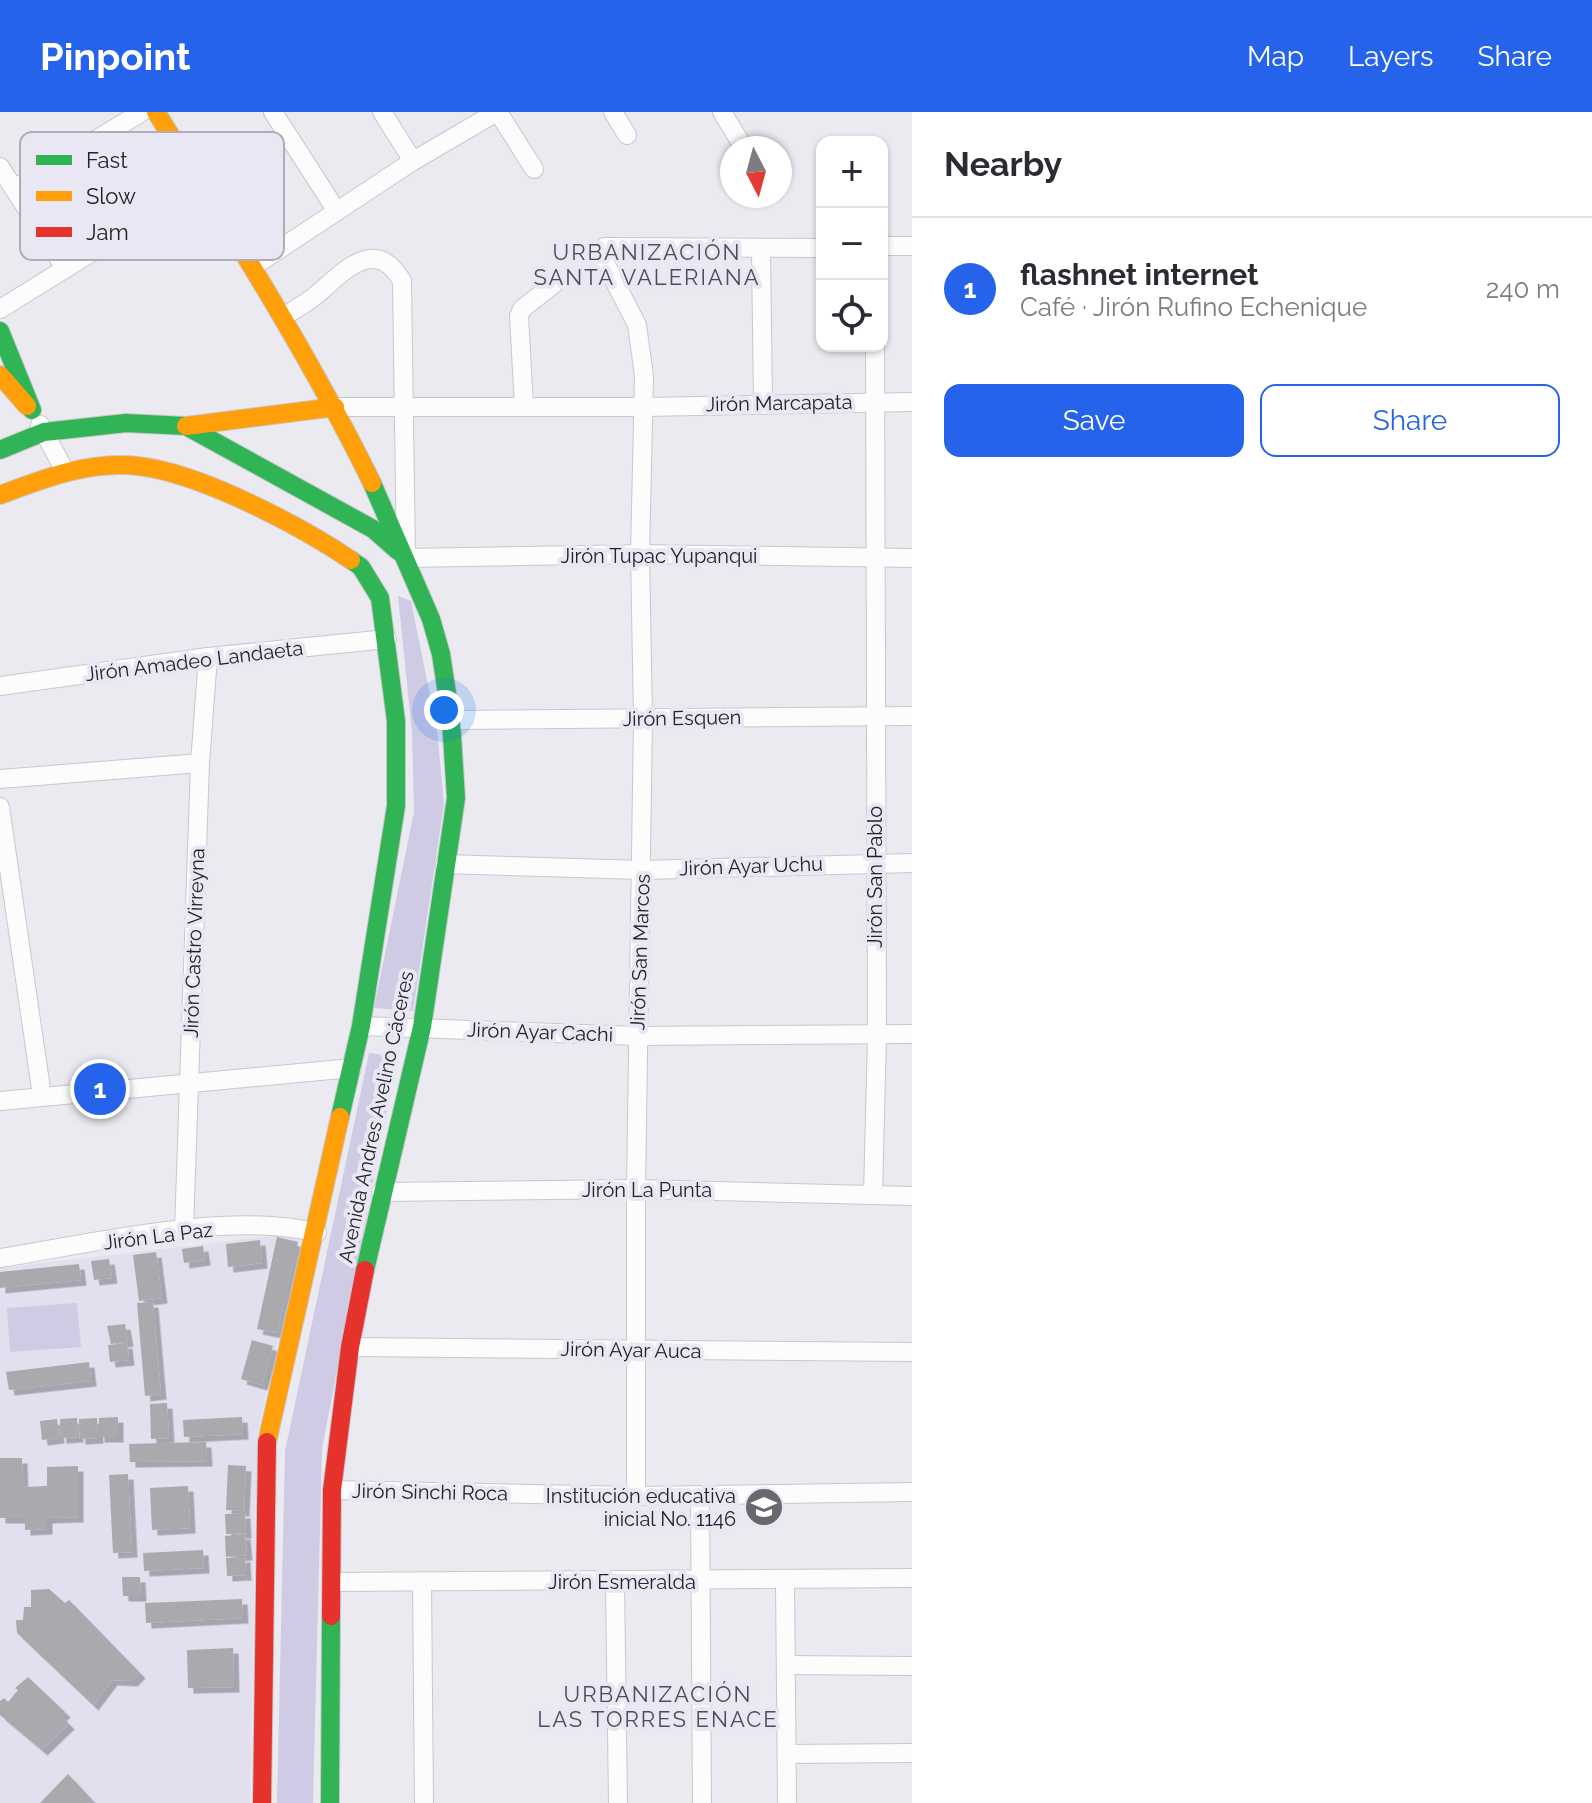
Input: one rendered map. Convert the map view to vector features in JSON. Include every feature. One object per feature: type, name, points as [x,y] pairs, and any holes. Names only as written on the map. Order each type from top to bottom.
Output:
[{"type":"main road","name":"Avenida Andres Avelino Cáceres","points":[[156,112],[169,132]]},
{"type":"main road","name":"Avenida Andres Avelino Cáceres","points":[[250,260],[335,407],[379,522],[406,558],[441,654],[451,720],[456,798],[422,1027],[381,1192],[350,1347],[332,1490],[330,1803]]},
{"type":"main road","points":[[0,331],[26,388],[32,410]]},
{"type":"main road","points":[[0,375],[13,394],[32,410]]},
{"type":"main road","points":[[0,450],[44,432],[126,423],[186,426],[335,407]]},
{"type":"main road","points":[[186,426],[379,522],[361,567]]},
{"type":"main road","points":[[0,495],[65,471],[135,465],[166,471],[216,489],[278,519],[361,567],[406,558]]},
{"type":"main road","name":"Avenida Andres Avelino Cáceres","points":[[262,1803],[267,1442],[317,1233],[361,1026],[396,806],[396,721],[387,639],[380,598],[361,567]]},
{"type":"street","points":[[109,132],[142,112]]},
{"type":"street","points":[[273,112],[336,210]]},
{"type":"street","points":[[382,112],[413,161]]},
{"type":"street","points":[[284,246],[413,161],[498,112],[534,169]]},
{"type":"street","points":[[613,112],[627,135]]},
{"type":"street","points":[[722,112],[737,136]]},
{"type":"street","points":[[0,167],[20,198]]},
{"type":"street","points":[[14,189],[20,185]]},
{"type":"street","points":[[888,246],[912,246]]},
{"type":"street","name":"Jirón San Marcos","points":[[636,1496],[637,1036],[643,719],[640,554],[645,407],[637,325],[599,254],[601,248],[761,250]]},
{"type":"street","points":[[763,403],[761,250],[816,248]]},
{"type":"street","points":[[60,260],[65,268]]},
{"type":"street","points":[[0,309],[78,260]]},
{"type":"street","points":[[254,266],[263,260]]},
{"type":"street","points":[[283,317],[315,296],[343,269],[360,261],[377,260],[391,268],[402,281],[406,558]]},
{"type":"street","points":[[524,406],[519,316],[522,309],[555,283]]},
{"type":"street","name":"Jirón San Pablo","points":[[873,1195],[877,1036],[873,558],[875,352]]},
{"type":"street","name":"Jirón Marcapata","points":[[335,407],[645,407],[912,402]]},
{"type":"street","points":[[32,410],[65,471]]},
{"type":"street","name":"Jirón Tupac Yupanqui","points":[[406,558],[640,554],[912,558]]},
{"type":"street","name":"Jirón Amadeo Landaeta","points":[[0,686],[208,657],[387,639]]},
{"type":"street","name":"Jirón Castro Virreyna","points":[[184,1230],[200,763],[208,657]]},
{"type":"street","name":"Jirón Esquen","points":[[451,720],[912,716]]},
{"type":"street","points":[[0,779],[200,763]]},
{"type":"street","points":[[0,807],[42,1096]]},
{"type":"street","name":"Jirón Ayar Uchu","points":[[445,864],[642,870],[912,863]]},
{"type":"street","name":"Jirón Ayar Cachi","points":[[361,1026],[637,1036],[912,1034]]},
{"type":"street","points":[[0,1101],[352,1068]]},
{"type":"street","name":"Jirón La Punta","points":[[381,1192],[636,1189],[912,1196]]},
{"type":"street","name":"Jirón La Paz","points":[[0,1258],[184,1230],[282,1226],[317,1233]]},
{"type":"street","name":"Jirón Ayar Auca","points":[[350,1347],[912,1352]]},
{"type":"street","name":"Jirón Sinchi Roca","points":[[332,1490],[636,1496],[912,1492]]},
{"type":"street","points":[[700,1496],[702,1803]]},
{"type":"street","name":"Jirón Esmeralda","points":[[333,1582],[785,1582],[912,1578]]},
{"type":"street","points":[[422,1582],[424,1803]]},
{"type":"street","points":[[615,1582],[618,1803]]},
{"type":"street","points":[[785,1582],[787,1803]]},
{"type":"street","points":[[786,1665],[912,1666]]},
{"type":"street","points":[[787,1754],[912,1753]]},
{"type":"shaded area","points":[[398,596],[411,601],[437,730],[444,804],[413,1011],[374,1008],[414,812],[412,732]]},
{"type":"shaded area","points":[[369,1053],[397,1057],[322,1449],[313,1803],[277,1803],[285,1451]]},
{"type":"shaded area","points":[[282,1235],[300,1239],[257,1437],[250,1803],[0,1803],[0,1268]]},
{"type":"shaded area","points":[[77,1303],[81,1347],[10,1352],[7,1308]]},
{"type":"building","points":[[277,1237],[298,1242],[277,1333],[257,1329]]},
{"type":"building","points":[[260,1240],[262,1263],[228,1267],[226,1244]]},
{"type":"building","points":[[203,1246],[205,1260],[184,1263],[182,1249]]},
{"type":"building","points":[[156,1252],[162,1298],[139,1301],[133,1255]]},
{"type":"building","points":[[109,1259],[112,1278],[94,1280],[91,1261]]},
{"type":"building","points":[[79,1264],[81,1280],[0,1288],[0,1272]]},
{"type":"building","points":[[153,1302],[161,1394],[145,1396],[137,1303]]},
{"type":"building","points":[[125,1324],[128,1341],[111,1344],[107,1326]]},
{"type":"building","points":[[252,1340],[273,1346],[262,1385],[241,1379]]},
{"type":"building","points":[[127,1343],[129,1360],[110,1362],[108,1345]]},
{"type":"building","points":[[89,1362],[91,1381],[9,1390],[6,1372]]},
{"type":"building","points":[[167,1403],[169,1438],[151,1439],[150,1404]]},
{"type":"building","points":[[118,1417],[118,1437],[99,1437],[99,1418]]},
{"type":"building","points":[[242,1417],[243,1434],[184,1437],[183,1420]]},
{"type":"building","points":[[77,1418],[78,1437],[61,1438],[60,1419]]},
{"type":"building","points":[[97,1418],[98,1438],[80,1439],[79,1419]]},
{"type":"building","points":[[57,1419],[59,1438],[42,1440],[40,1421]]},
{"type":"building","points":[[206,1442],[207,1461],[130,1462],[129,1444]]},
{"type":"building","points":[[0,1458],[22,1458],[23,1487],[47,1486],[47,1467],[78,1466],[78,1517],[47,1518],[47,1529],[25,1530],[25,1518],[0,1518]]},
{"type":"building","points":[[228,1465],[246,1466],[244,1511],[226,1510]]},
{"type":"building","points":[[128,1474],[132,1552],[113,1553],[109,1475]]},
{"type":"building","points":[[188,1486],[190,1528],[152,1530],[150,1488]]},
{"type":"building","points":[[245,1513],[246,1533],[226,1534],[225,1514]]},
{"type":"building","points":[[245,1534],[247,1555],[226,1557],[225,1536]]},
{"type":"building","points":[[203,1550],[204,1568],[144,1571],[143,1553]]},
{"type":"building","points":[[245,1557],[246,1575],[227,1576],[226,1558]]},
{"type":"building","points":[[122,1577],[140,1577],[141,1596],[123,1596]]},
{"type":"building","points":[[49,1589],[65,1603],[69,1600],[140,1673],[132,1681],[112,1680],[93,1705],[17,1633],[16,1620],[23,1620],[24,1607],[31,1607],[31,1590]]},
{"type":"building","points":[[242,1599],[243,1618],[146,1623],[145,1603]]},
{"type":"building","points":[[233,1648],[234,1687],[188,1688],[187,1650]]},
{"type":"building","points":[[28,1677],[65,1712],[61,1716],[69,1724],[42,1750],[0,1715],[0,1701],[4,1698],[8,1702],[18,1690],[15,1688]]},
{"type":"building","points":[[68,1774],[95,1803],[40,1803]]},
{"type":"traffic: fast","points":[[0,331],[32,410]]},
{"type":"traffic: fast","points":[[0,450],[44,432],[126,423],[186,426],[373,529],[398,551]]},
{"type":"traffic: fast","points":[[365,1270],[422,1027],[456,798],[451,720],[441,654],[431,619],[372,483]]},
{"type":"traffic: fast","points":[[340,1117],[361,1026],[396,806],[396,721],[380,598],[361,567],[351,560]]},
{"type":"traffic: fast","points":[[330,1803],[331,1616]]},
{"type":"traffic: slow","points":[[156,112],[168,132]]},
{"type":"traffic: slow","points":[[248,260],[296,341],[372,483]]},
{"type":"traffic: slow","points":[[0,375],[27,406]]},
{"type":"traffic: slow","points":[[186,426],[335,407]]},
{"type":"traffic: slow","points":[[0,495],[85,468],[138,466],[190,479],[248,502],[351,560]]},
{"type":"traffic: slow","points":[[267,1442],[340,1117]]},
{"type":"traffic: jam","points":[[331,1616],[332,1490],[350,1347],[365,1270]]},
{"type":"traffic: jam","points":[[262,1803],[267,1442]]},
{"type":"place","name":"flashnet internet","points":[[100,1089]]},
{"type":"place","name":"Institución educativa inicial No. 1146","points":[[764,1507]]},
{"type":"district","name":"URBANIZACIÓN SANTA VALERIANA","points":[[647,264]]},
{"type":"district","name":"URBANIZACIÓN LAS TORRES ENACE","points":[[658,1706]]}]
